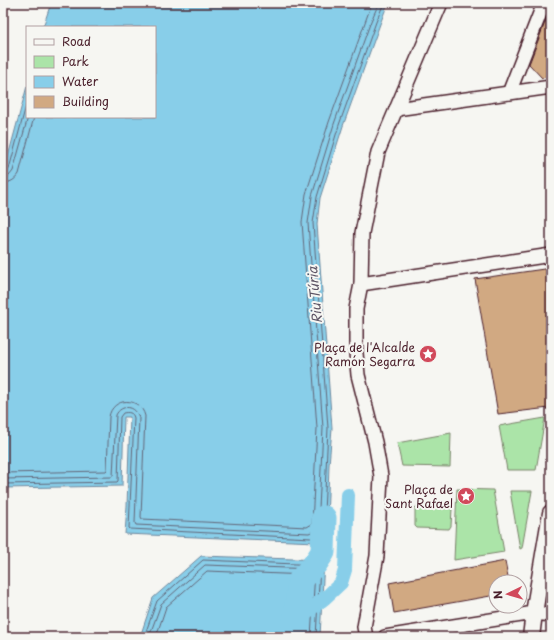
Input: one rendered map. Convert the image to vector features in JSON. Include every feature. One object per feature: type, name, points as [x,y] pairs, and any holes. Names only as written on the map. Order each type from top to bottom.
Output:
[{"type":"street","points":[[366,637],[364,627],[377,556],[381,476],[375,442],[358,375],[356,353],[356,309],[361,284],[362,233],[378,152],[441,3]]},
{"type":"street","points":[[509,93],[544,3]]},
{"type":"street","points":[[396,109],[551,87]]},
{"type":"street","points":[[361,284],[551,255]]},
{"type":"street","points":[[531,637],[551,513]]},
{"type":"street","points":[[385,637],[534,613],[551,615]]},
{"type":"green space","points":[[545,418],[536,470],[507,470],[499,426]]},
{"type":"green space","points":[[451,433],[450,467],[402,466],[397,443]]},
{"type":"green space","points":[[457,489],[493,490],[504,552],[454,560]]},
{"type":"green space","points":[[510,491],[532,491],[522,548],[520,549]]},
{"type":"green space","points":[[417,506],[450,507],[452,509],[451,526],[449,529],[417,528],[415,526],[415,508]]},
{"type":"water","points":[[51,3],[388,3],[343,126],[320,198],[317,224],[332,428],[329,465],[326,552],[319,552],[319,539],[316,539],[316,542],[125,534],[130,417],[124,417],[122,486],[3,488],[3,175],[26,90],[26,118],[156,118],[156,26],[43,26]]},
{"type":"water","points":[[201,556],[324,560],[320,637],[140,637],[153,598]]},
{"type":"building","points":[[551,7],[551,76],[542,78],[529,64]]},
{"type":"building","points":[[551,268],[551,383],[549,408],[498,414],[475,279]]},
{"type":"building","points":[[505,561],[507,574],[488,574],[488,596],[394,613],[389,583]]},
{"type":"waterway","points":[[307,612],[341,583],[345,570],[348,495]]},
{"type":"waterway","name":"Riu Túria","points":[[293,637],[300,581],[323,552],[324,518]]},
{"type":"place","name":"Plaça de l'Alcalde Ramón Segarra","points":[[428,354]]},
{"type":"place","name":"Plaça de Sant Rafael","points":[[466,496]]}]
